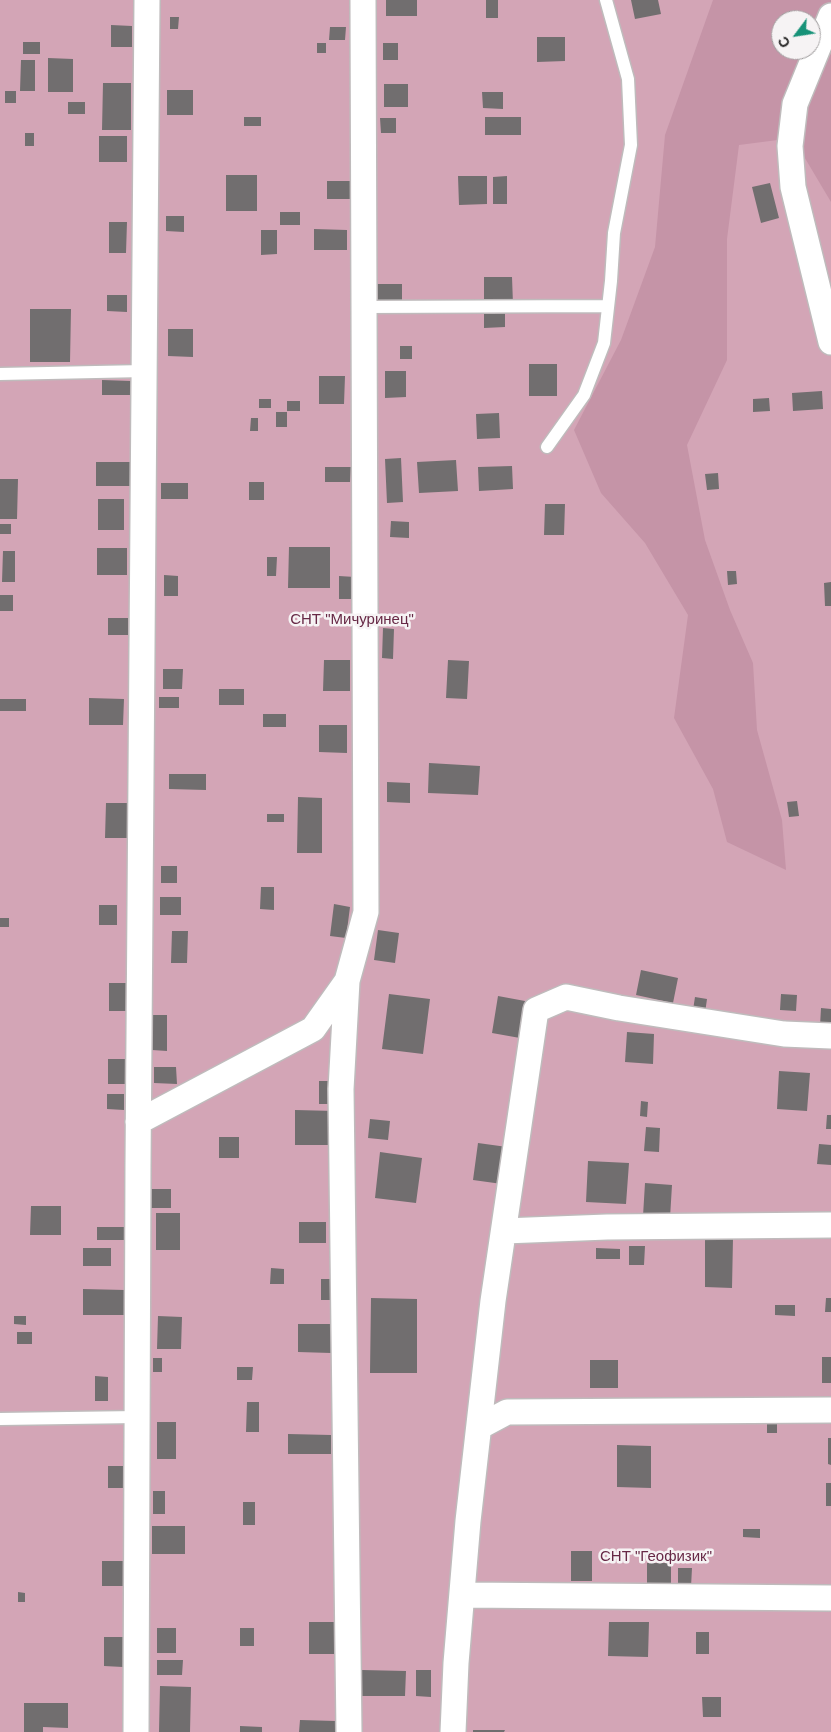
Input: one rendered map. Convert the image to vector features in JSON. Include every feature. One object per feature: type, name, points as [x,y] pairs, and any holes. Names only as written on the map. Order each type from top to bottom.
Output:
[{"type":"street","points":[[136,1732],[138,1122],[147,0]]},
{"type":"street","points":[[349,1732],[341,1089],[347,981],[366,912],[364,0]]},
{"type":"street","points":[[831,16],[795,104],[790,146],[793,187],[831,342]]},
{"type":"street","points":[[138,1122],[313,1029],[347,981]]},
{"type":"street","points":[[453,1732],[456,1663],[468,1521],[493,1301],[536,1010],[566,998],[629,1010],[784,1034],[831,1036]]},
{"type":"street","points":[[504,1231],[607,1227],[831,1224]]},
{"type":"street","points":[[479,1427],[506,1412],[831,1410]]},
{"type":"street","points":[[462,1595],[831,1598]]},
{"type":"lane","points":[[547,446],[584,395],[604,342],[614,233],[631,145],[628,79],[606,0]]},
{"type":"lane","points":[[364,308],[608,306]]},
{"type":"lane","points":[[0,374],[144,371]]},
{"type":"lane","points":[[0,1419],[137,1417]]},
{"type":"green space","name":"СНТ \"Мичуринец\"","points":[[0,0],[831,0],[831,1732],[0,1732]]},
{"type":"shaded area","points":[[713,0],[831,0],[831,202],[793,138],[739,145],[727,239],[727,360],[687,445],[705,540],[730,610],[753,663],[757,730],[782,820],[786,870],[727,842],[713,789],[674,718],[688,615],[645,543],[601,493],[574,430],[621,340],[655,247],[665,135]]},
{"type":"building","points":[[386,0],[417,0],[417,16],[386,16]]},
{"type":"building","points":[[486,0],[498,0],[498,18],[486,18]]},
{"type":"building","points":[[631,0],[658,0],[661,14],[635,19]]},
{"type":"building","points":[[170,17],[179,17],[178,29],[170,29]]},
{"type":"building","points":[[111,25],[132,26],[132,47],[111,47]]},
{"type":"building","points":[[330,27],[346,27],[345,40],[329,40]]},
{"type":"building","points":[[537,37],[565,37],[565,61],[537,62]]},
{"type":"building","points":[[23,42],[40,42],[40,54],[23,54]]},
{"type":"building","points":[[317,43],[326,43],[326,53],[317,53]]},
{"type":"building","points":[[383,43],[398,43],[398,60],[383,60]]},
{"type":"building","points":[[48,58],[73,59],[73,92],[48,92]]},
{"type":"building","points":[[21,60],[35,60],[35,91],[20,91]]},
{"type":"building","points":[[103,83],[131,83],[131,130],[102,130]]},
{"type":"building","points":[[384,84],[408,84],[408,107],[384,107]]},
{"type":"building","points":[[167,90],[193,90],[193,115],[167,115]]},
{"type":"building","points":[[5,91],[16,91],[16,103],[5,103]]},
{"type":"building","points":[[482,92],[503,92],[503,109],[483,108]]},
{"type":"building","points":[[68,102],[85,102],[85,114],[68,114]]},
{"type":"building","points":[[244,117],[261,117],[261,126],[244,126]]},
{"type":"building","points":[[485,117],[521,117],[521,135],[485,135]]},
{"type":"building","points":[[380,118],[396,118],[396,133],[381,133]]},
{"type":"building","points":[[25,133],[34,133],[34,146],[25,146]]},
{"type":"building","points":[[99,136],[127,136],[127,162],[99,162]]},
{"type":"building","points":[[226,175],[257,175],[257,211],[226,211]]},
{"type":"building","points":[[458,176],[487,176],[487,204],[459,205]]},
{"type":"building","points":[[507,176],[507,204],[493,204],[493,177]]},
{"type":"building","points":[[327,181],[352,181],[352,199],[327,199]]},
{"type":"building","points":[[770,183],[779,218],[761,223],[752,187]]},
{"type":"building","points":[[280,212],[300,212],[300,225],[280,225]]},
{"type":"building","points":[[166,216],[184,216],[184,232],[166,231]]},
{"type":"building","points":[[109,222],[127,222],[126,253],[109,253]]},
{"type":"building","points":[[314,229],[347,230],[347,250],[314,250]]},
{"type":"building","points":[[261,230],[277,230],[277,254],[261,255]]},
{"type":"building","points":[[484,277],[512,277],[513,304],[484,304]]},
{"type":"building","points":[[377,284],[402,284],[402,304],[378,304]]},
{"type":"building","points":[[107,295],[127,295],[127,312],[107,311]]},
{"type":"building","points":[[30,309],[71,309],[70,362],[30,362]]},
{"type":"building","points":[[484,313],[505,313],[505,327],[484,328]]},
{"type":"building","points":[[168,329],[193,329],[193,357],[168,356]]},
{"type":"building","points":[[400,346],[412,346],[412,359],[400,359]]},
{"type":"building","points":[[529,364],[557,364],[557,396],[529,396]]},
{"type":"building","points":[[385,371],[406,371],[406,397],[385,398]]},
{"type":"building","points":[[319,376],[345,376],[344,404],[319,404]]},
{"type":"building","points":[[102,380],[131,381],[131,395],[102,395]]},
{"type":"building","points":[[822,391],[823,409],[793,411],[792,393]]},
{"type":"building","points":[[769,398],[770,411],[753,412],[753,399]]},
{"type":"building","points":[[259,399],[271,399],[271,408],[259,408]]},
{"type":"building","points":[[287,401],[300,401],[300,411],[287,411]]},
{"type":"building","points":[[276,412],[287,412],[287,427],[276,427]]},
{"type":"building","points":[[499,413],[500,438],[477,439],[476,414]]},
{"type":"building","points":[[251,418],[258,418],[258,431],[250,431]]},
{"type":"building","points":[[401,458],[403,502],[387,503],[385,459]]},
{"type":"building","points":[[456,460],[458,491],[419,493],[417,462]]},
{"type":"building","points":[[96,462],[134,462],[134,486],[96,486]]},
{"type":"building","points":[[512,466],[513,489],[479,491],[478,467]]},
{"type":"building","points":[[325,467],[351,467],[350,482],[325,482]]},
{"type":"building","points":[[718,473],[719,489],[707,490],[705,474]]},
{"type":"building","points":[[0,479],[18,479],[17,519],[0,519]]},
{"type":"building","points":[[249,482],[264,482],[264,500],[249,500]]},
{"type":"building","points":[[161,483],[188,483],[188,499],[161,499]]},
{"type":"building","points":[[98,499],[124,499],[124,530],[98,530]]},
{"type":"building","points":[[545,504],[565,504],[564,535],[544,535]]},
{"type":"building","points":[[391,521],[409,522],[409,538],[390,537]]},
{"type":"building","points":[[0,524],[11,524],[11,534],[0,534]]},
{"type":"building","points":[[289,547],[330,547],[330,588],[288,588]]},
{"type":"building","points":[[97,548],[127,548],[127,575],[97,575]]},
{"type":"building","points":[[3,551],[15,551],[15,582],[2,582]]},
{"type":"building","points":[[267,557],[277,557],[276,576],[267,576]]},
{"type":"building","points":[[727,571],[736,571],[737,584],[728,585]]},
{"type":"building","points":[[164,575],[178,576],[178,596],[164,596]]},
{"type":"building","points":[[339,576],[355,577],[355,599],[339,599]]},
{"type":"building","points":[[831,582],[831,606],[825,606],[824,583]]},
{"type":"building","points":[[0,595],[13,595],[13,611],[0,611]]},
{"type":"building","points":[[108,618],[128,618],[128,635],[108,635]]},
{"type":"building","points":[[383,628],[394,629],[393,659],[382,658]]},
{"type":"building","points":[[324,660],[350,660],[350,691],[323,691]]},
{"type":"building","points":[[448,660],[469,661],[467,699],[446,698]]},
{"type":"building","points":[[163,669],[183,669],[182,689],[163,689]]},
{"type":"building","points":[[219,689],[244,689],[244,705],[219,705]]},
{"type":"building","points":[[159,697],[179,697],[179,708],[159,708]]},
{"type":"building","points":[[89,698],[124,699],[123,725],[89,725]]},
{"type":"building","points":[[0,699],[26,699],[26,711],[0,711]]},
{"type":"building","points":[[263,714],[286,714],[286,727],[263,727]]},
{"type":"building","points":[[319,725],[347,725],[347,753],[319,752]]},
{"type":"building","points":[[429,763],[480,766],[478,795],[428,793]]},
{"type":"building","points":[[169,774],[206,774],[206,790],[169,789]]},
{"type":"building","points":[[387,782],[410,783],[410,803],[387,802]]},
{"type":"building","points":[[298,797],[322,798],[322,853],[297,853]]},
{"type":"building","points":[[797,801],[799,816],[789,817],[787,802]]},
{"type":"building","points":[[106,803],[127,803],[127,838],[105,838]]},
{"type":"building","points":[[267,814],[284,814],[284,822],[267,822]]},
{"type":"building","points":[[161,866],[177,866],[177,883],[161,883]]},
{"type":"building","points":[[261,887],[274,887],[274,910],[260,909]]},
{"type":"building","points":[[160,897],[181,897],[181,915],[160,915]]},
{"type":"building","points":[[334,904],[350,907],[346,938],[330,936]]},
{"type":"building","points":[[99,905],[117,905],[117,925],[99,925]]},
{"type":"building","points":[[0,918],[9,918],[9,927],[0,927]]},
{"type":"building","points":[[378,930],[399,933],[395,963],[374,960]]},
{"type":"building","points":[[172,931],[188,931],[187,963],[171,963]]},
{"type":"building","points":[[641,970],[678,978],[673,1003],[636,995]]},
{"type":"building","points":[[109,983],[128,983],[128,1011],[109,1011]]},
{"type":"building","points":[[389,994],[430,999],[423,1054],[382,1049]]},
{"type":"building","points":[[781,994],[797,995],[796,1011],[780,1010]]},
{"type":"building","points":[[498,996],[525,1001],[520,1038],[492,1033]]},
{"type":"building","points":[[695,997],[707,999],[705,1013],[693,1010]]},
{"type":"building","points":[[821,1008],[831,1009],[831,1027],[820,1026]]},
{"type":"building","points":[[152,1015],[167,1015],[167,1051],[152,1050]]},
{"type":"building","points":[[627,1032],[654,1034],[653,1064],[625,1062]]},
{"type":"building","points":[[108,1059],[126,1059],[125,1084],[108,1084]]},
{"type":"building","points":[[154,1067],[176,1067],[177,1084],[154,1083]]},
{"type":"building","points":[[779,1071],[810,1073],[807,1111],[777,1109]]},
{"type":"building","points":[[319,1081],[333,1081],[333,1104],[319,1104]]},
{"type":"building","points":[[107,1094],[124,1094],[124,1110],[107,1109]]},
{"type":"building","points":[[641,1101],[648,1102],[647,1117],[640,1116]]},
{"type":"building","points":[[295,1110],[335,1111],[335,1145],[295,1145]]},
{"type":"building","points":[[827,1115],[831,1115],[831,1129],[826,1129]]},
{"type":"building","points":[[370,1119],[390,1121],[388,1140],[368,1138]]},
{"type":"building","points":[[646,1127],[660,1128],[659,1152],[644,1151]]},
{"type":"building","points":[[219,1137],[239,1137],[239,1158],[219,1158]]},
{"type":"building","points":[[478,1143],[507,1147],[502,1184],[473,1180]]},
{"type":"building","points":[[819,1144],[831,1145],[831,1165],[817,1164]]},
{"type":"building","points":[[380,1152],[422,1158],[416,1203],[375,1198]]},
{"type":"building","points":[[588,1161],[629,1163],[626,1204],[586,1202]]},
{"type":"building","points":[[645,1183],[672,1185],[670,1218],[643,1216]]},
{"type":"building","points":[[151,1189],[171,1189],[171,1208],[151,1208]]},
{"type":"building","points":[[31,1206],[61,1206],[61,1235],[30,1235]]},
{"type":"building","points":[[156,1213],[180,1213],[180,1250],[156,1250]]},
{"type":"building","points":[[299,1222],[326,1222],[326,1243],[299,1243]]},
{"type":"building","points":[[97,1227],[130,1227],[129,1240],[97,1240]]},
{"type":"building","points":[[705,1238],[733,1238],[732,1288],[705,1287]]},
{"type":"building","points":[[629,1246],[645,1246],[644,1265],[629,1265]]},
{"type":"building","points":[[83,1248],[111,1248],[111,1266],[83,1266]]},
{"type":"building","points":[[596,1248],[620,1249],[620,1259],[596,1259]]},
{"type":"building","points":[[271,1268],[284,1269],[284,1284],[270,1284]]},
{"type":"building","points":[[321,1279],[338,1279],[338,1300],[321,1300]]},
{"type":"building","points":[[83,1289],[125,1290],[125,1315],[83,1315]]},
{"type":"building","points":[[371,1298],[417,1299],[417,1373],[370,1373]]},
{"type":"building","points":[[826,1298],[831,1298],[831,1312],[825,1312]]},
{"type":"building","points":[[775,1305],[795,1305],[795,1316],[775,1315]]},
{"type":"building","points":[[14,1316],[26,1316],[26,1325],[14,1324]]},
{"type":"building","points":[[158,1316],[182,1317],[181,1349],[157,1349]]},
{"type":"building","points":[[298,1324],[331,1324],[331,1353],[298,1352]]},
{"type":"building","points":[[17,1332],[32,1332],[32,1344],[17,1344]]},
{"type":"building","points":[[822,1357],[831,1357],[831,1383],[822,1383]]},
{"type":"building","points":[[153,1358],[162,1358],[162,1372],[153,1372]]},
{"type":"building","points":[[590,1360],[618,1360],[618,1388],[590,1388]]},
{"type":"building","points":[[237,1367],[253,1367],[252,1380],[237,1380]]},
{"type":"building","points":[[95,1376],[108,1377],[108,1401],[95,1401]]},
{"type":"building","points":[[247,1402],[259,1402],[259,1432],[246,1432]]},
{"type":"building","points":[[767,1416],[777,1416],[777,1433],[767,1433]]},
{"type":"building","points":[[157,1422],[176,1422],[176,1459],[157,1459]]},
{"type":"building","points":[[288,1434],[331,1435],[331,1454],[288,1454]]},
{"type":"building","points":[[828,1438],[831,1438],[831,1465],[828,1464]]},
{"type":"building","points":[[617,1445],[651,1446],[651,1488],[617,1487]]},
{"type":"building","points":[[108,1466],[129,1466],[129,1488],[108,1488]]},
{"type":"building","points":[[826,1483],[831,1483],[831,1506],[826,1506]]},
{"type":"building","points":[[153,1491],[165,1491],[165,1514],[153,1514]]},
{"type":"building","points":[[243,1502],[255,1502],[255,1525],[243,1525]]},
{"type":"building","points":[[152,1526],[185,1526],[185,1554],[152,1554]]},
{"type":"building","points":[[743,1529],[760,1529],[760,1538],[743,1537]]},
{"type":"building","points":[[571,1551],[592,1551],[592,1581],[571,1581]]},
{"type":"building","points":[[102,1561],[128,1561],[128,1586],[102,1586]]},
{"type":"building","points":[[647,1563],[671,1563],[671,1583],[647,1583]]},
{"type":"building","points":[[678,1568],[692,1568],[691,1587],[678,1587]]},
{"type":"building","points":[[18,1592],[25,1593],[25,1602],[18,1602]]},
{"type":"building","points":[[309,1622],[335,1622],[335,1654],[309,1654]]},
{"type":"building","points":[[609,1622],[649,1622],[648,1657],[608,1656]]},
{"type":"building","points":[[157,1628],[176,1628],[176,1653],[157,1653]]},
{"type":"building","points":[[240,1628],[254,1628],[254,1646],[240,1646]]},
{"type":"building","points":[[696,1632],[709,1632],[709,1654],[696,1654]]},
{"type":"building","points":[[104,1637],[123,1637],[123,1667],[104,1666]]},
{"type":"building","points":[[157,1660],[183,1660],[182,1675],[157,1675]]},
{"type":"building","points":[[362,1670],[406,1671],[405,1696],[362,1696]]},
{"type":"building","points":[[416,1670],[431,1670],[431,1697],[416,1696]]},
{"type":"building","points":[[160,1686],[191,1687],[190,1732],[159,1732]]},
{"type":"building","points":[[702,1697],[721,1697],[721,1717],[703,1717]]},
{"type":"building","points":[[24,1703],[68,1703],[68,1728],[43,1727],[43,1732],[24,1732]]},
{"type":"building","points":[[300,1720],[336,1721],[336,1732],[299,1732]]},
{"type":"building","points":[[240,1726],[262,1727],[262,1732],[240,1732]]},
{"type":"building","points":[[473,1730],[505,1730],[504,1732],[473,1732]]},
{"type":"park label","name":"СНТ \"Геофизик\"","points":[[656,1557]]}]
